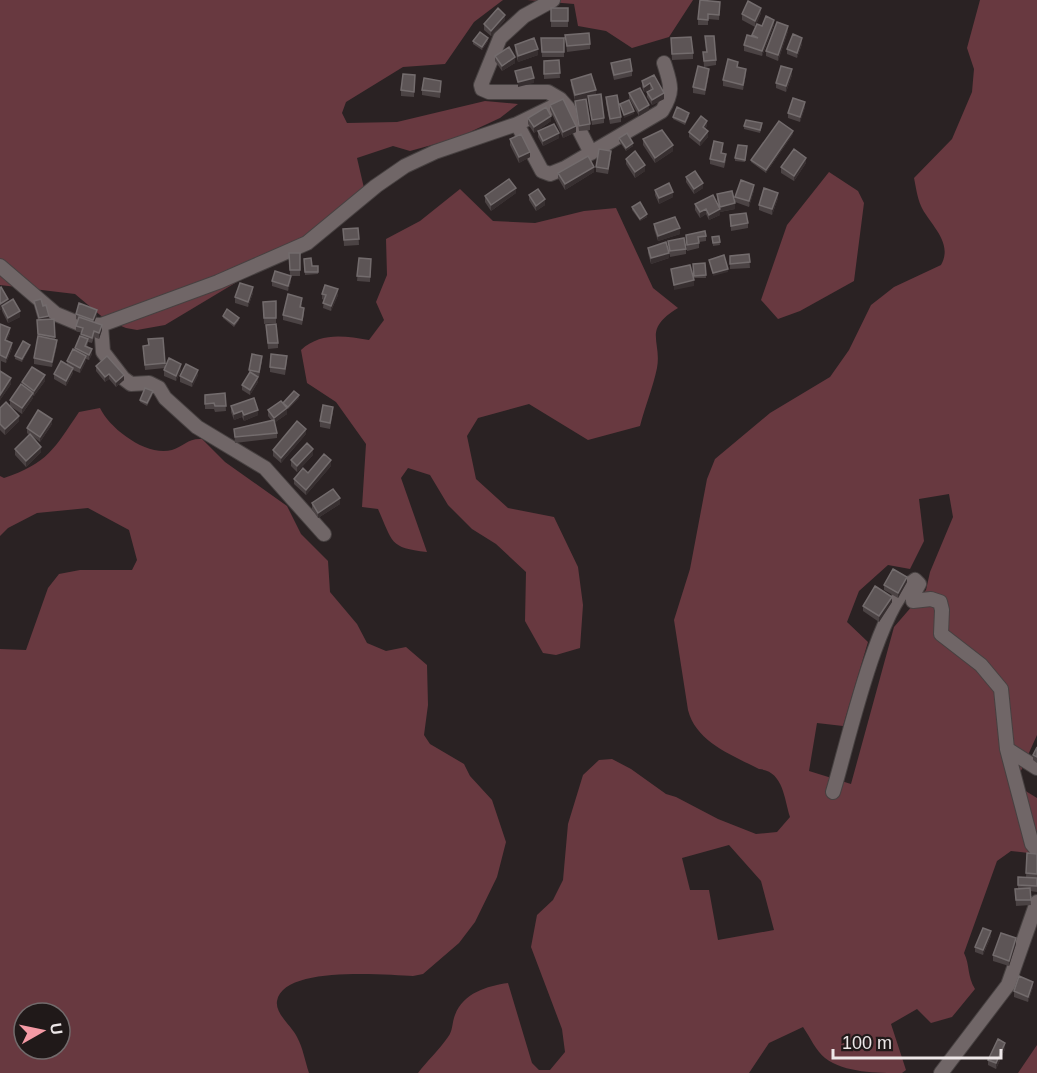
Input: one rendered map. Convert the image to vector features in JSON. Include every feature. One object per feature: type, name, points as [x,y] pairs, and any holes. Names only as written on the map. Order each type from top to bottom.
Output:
[{"type":"street","points":[[553,0],[524,16],[500,38],[481,85],[489,92],[548,92],[560,99],[568,108],[591,153]]},
{"type":"street","points":[[517,123],[542,171],[546,174],[565,168],[662,111],[671,97],[670,83],[664,63]]},
{"type":"street","points":[[0,266],[56,314],[80,324],[101,325],[218,282],[307,243],[376,186],[405,166],[435,152],[553,108],[560,99]]},
{"type":"street","points":[[101,325],[103,351],[123,378],[131,384],[148,383],[159,388],[165,398],[202,431],[265,468],[324,534]]},
{"type":"street","points":[[833,792],[873,657],[893,606],[915,580],[919,584],[913,595],[913,601],[931,599],[940,602],[941,634],[981,664],[998,682],[1001,689],[1007,749],[1027,828],[1032,844],[1037,850]]},
{"type":"street","points":[[1007,749],[1037,768]]},
{"type":"street","points":[[941,1073],[1008,985],[1037,902]]},
{"type":"shaded area","points":[[0,0],[503,0],[474,22],[445,64],[403,67],[346,102],[342,113],[347,123],[397,122],[485,101],[518,104],[500,118],[457,138],[410,151],[393,146],[357,158],[364,188],[312,234],[300,238],[275,259],[165,325],[137,330],[126,328],[106,320],[75,294],[0,285]]},
{"type":"shaded area","points":[[527,0],[693,0],[669,37],[632,48],[606,31],[578,26],[574,4]]},
{"type":"shaded area","points":[[980,0],[1037,0],[1037,735],[1020,773],[1024,790],[1037,798],[1037,854],[1011,851],[997,861],[964,953],[975,989],[952,1017],[931,1023],[917,1009],[891,1024],[906,1070],[902,1073],[862,1071],[833,1063],[819,1052],[803,1027],[769,1043],[749,1073],[418,1073],[450,1035],[455,1015],[464,1001],[484,989],[508,983],[532,1063],[539,1070],[550,1070],[565,1052],[562,1029],[531,947],[537,915],[553,900],[563,880],[568,824],[583,775],[599,760],[612,759],[631,769],[666,794],[756,834],[777,832],[790,817],[781,786],[773,775],[716,746],[699,731],[692,721],[688,710],[674,620],[690,569],[707,479],[715,459],[770,413],[830,377],[849,350],[871,305],[894,287],[941,265],[944,257],[942,241],[921,206],[914,178],[952,139],[972,92],[974,69],[967,48]],"holes":[[[949,494],[953,517],[930,572],[926,590],[894,627],[851,784],[809,771],[817,723],[843,726],[868,642],[847,622],[859,591],[888,565],[910,569],[924,541],[919,499]],[[729,845],[761,881],[774,930],[718,940],[709,890],[690,890],[682,858]]]},
{"type":"shaded area","points":[[829,172],[858,191],[864,203],[854,281],[800,311],[778,319],[761,300],[787,225]]},
{"type":"shaded area","points":[[460,189],[493,221],[535,223],[584,211],[616,208],[653,288],[678,308],[660,323],[657,329],[657,368],[640,426],[588,440],[529,404],[478,418],[467,436],[476,479],[508,508],[554,517],[578,567],[583,605],[580,648],[556,655],[543,653],[525,621],[526,572],[496,544],[472,529],[448,505],[430,475],[408,468],[401,478],[427,552],[399,545],[390,536],[378,509],[362,507],[366,444],[336,402],[307,383],[301,350],[325,338],[369,340],[384,320],[376,302],[387,275],[386,239],[420,221]]},
{"type":"shaded area","points":[[100,408],[112,424],[130,440],[152,449],[172,450],[190,441],[202,439],[225,462],[287,506],[301,534],[328,561],[330,592],[357,624],[367,643],[386,651],[406,647],[427,665],[428,705],[424,735],[430,744],[464,764],[470,776],[492,800],[506,842],[497,877],[475,922],[459,943],[423,974],[316,977],[297,982],[284,990],[277,1001],[277,1006],[299,1041],[309,1073],[0,1073],[0,649],[26,650],[48,588],[59,574],[80,570],[132,570],[137,560],[129,530],[88,508],[37,513],[8,528],[0,536],[0,476],[4,478],[31,467],[56,445],[79,412]]},
{"type":"shaded area","points":[[1037,1045],[1037,1073],[1018,1073]]},
{"type":"building","points":[[700,0],[720,2],[719,15],[708,14],[708,20],[698,19]]},
{"type":"building","points":[[748,1],[761,8],[755,21],[742,14]]},
{"type":"building","points":[[498,8],[505,15],[491,31],[484,24]]},
{"type":"building","points":[[551,8],[568,8],[568,21],[551,21]]},
{"type":"building","points":[[766,16],[774,20],[762,51],[744,45],[747,35],[758,38],[752,35],[757,24],[762,26]]},
{"type":"building","points":[[777,22],[788,26],[778,55],[766,51]]},
{"type":"building","points":[[480,32],[488,38],[482,47],[473,41]]},
{"type":"building","points":[[589,33],[590,44],[567,46],[565,35]]},
{"type":"building","points":[[793,34],[802,38],[797,53],[787,49]]},
{"type":"building","points":[[705,36],[714,36],[716,60],[704,61],[703,52],[707,52]]},
{"type":"building","points":[[691,37],[693,53],[672,54],[671,38]]},
{"type":"building","points":[[534,38],[538,49],[518,56],[515,45]]},
{"type":"building","points":[[541,38],[564,38],[564,52],[542,52]]},
{"type":"building","points":[[509,47],[515,57],[502,66],[495,56]]},
{"type":"building","points":[[630,59],[632,71],[614,75],[611,63]]},
{"type":"building","points":[[728,59],[738,62],[737,67],[746,69],[743,85],[723,80]]},
{"type":"building","points":[[559,60],[560,73],[544,74],[544,61]]},
{"type":"building","points":[[698,66],[709,69],[705,90],[693,87]]},
{"type":"building","points":[[781,66],[792,69],[786,86],[776,83]]},
{"type":"building","points":[[531,67],[534,78],[518,82],[515,71]]},
{"type":"building","points":[[403,74],[415,75],[414,92],[401,90]]},
{"type":"building","points":[[591,74],[596,90],[575,95],[571,80]]},
{"type":"building","points":[[654,75],[664,93],[652,100],[647,92],[653,89],[650,83],[644,87],[642,81]]},
{"type":"building","points":[[424,78],[441,81],[440,92],[422,90]]},
{"type":"building","points":[[640,88],[649,105],[639,111],[629,93]]},
{"type":"building","points":[[601,94],[604,118],[592,120],[588,96]]},
{"type":"building","points":[[617,95],[621,117],[610,119],[606,97]]},
{"type":"building","points":[[793,98],[805,102],[800,117],[788,113]]},
{"type":"building","points":[[563,99],[576,126],[563,132],[550,105]]},
{"type":"building","points":[[586,99],[590,124],[579,126],[575,101]]},
{"type":"building","points":[[629,100],[634,111],[624,115],[620,104]]},
{"type":"building","points":[[546,107],[551,116],[534,127],[528,118]]},
{"type":"building","points":[[677,107],[689,113],[685,122],[673,117]]},
{"type":"building","points":[[701,116],[707,121],[703,127],[708,131],[700,141],[689,132]]},
{"type":"building","points":[[746,120],[762,123],[760,130],[744,126]]},
{"type":"building","points":[[779,121],[793,131],[766,170],[751,160]]},
{"type":"building","points":[[554,124],[559,133],[543,141],[538,131]]},
{"type":"building","points":[[662,130],[673,145],[655,158],[643,139]]},
{"type":"building","points":[[627,133],[633,143],[626,148],[619,138]]},
{"type":"building","points":[[521,134],[530,152],[519,157],[510,139]]},
{"type":"building","points":[[714,141],[723,143],[721,153],[726,154],[724,162],[710,159]]},
{"type":"building","points":[[738,145],[747,146],[745,160],[735,158]]},
{"type":"building","points":[[599,149],[611,151],[608,169],[596,167]]},
{"type":"building","points":[[794,149],[806,158],[794,176],[781,167]]},
{"type":"building","points":[[635,151],[645,165],[635,172],[626,159]]},
{"type":"building","points":[[588,156],[594,167],[565,184],[558,173]]},
{"type":"building","points":[[695,171],[703,183],[694,189],[686,177]]},
{"type":"building","points":[[509,179],[516,188],[491,205],[485,196]]},
{"type":"building","points":[[741,180],[754,185],[749,201],[735,197]]},
{"type":"building","points":[[669,183],[673,192],[659,198],[655,190]]},
{"type":"building","points":[[764,188],[778,193],[772,209],[759,205]]},
{"type":"building","points":[[538,189],[545,199],[536,206],[529,195]]},
{"type":"building","points":[[732,191],[735,203],[720,207],[717,194]]},
{"type":"building","points":[[713,195],[720,209],[709,215],[706,209],[700,212],[695,204]]},
{"type":"building","points":[[640,202],[647,214],[640,219],[632,207]]},
{"type":"building","points":[[746,213],[748,223],[731,226],[730,215]]},
{"type":"building","points":[[675,217],[680,228],[658,236],[654,224]]},
{"type":"building","points":[[358,228],[359,239],[344,240],[343,229]]},
{"type":"building","points":[[705,231],[706,236],[698,237],[699,243],[687,245],[686,235]]},
{"type":"building","points":[[719,236],[720,242],[713,243],[712,237]]},
{"type":"building","points":[[684,238],[686,249],[670,251],[668,241]]},
{"type":"building","points":[[666,242],[669,253],[651,258],[648,248]]},
{"type":"building","points":[[289,253],[300,253],[300,270],[290,270]]},
{"type":"building","points":[[749,254],[750,262],[730,264],[730,256]]},
{"type":"building","points":[[724,255],[728,269],[713,273],[709,260]]},
{"type":"building","points":[[311,258],[312,266],[318,266],[318,272],[305,272],[304,259]]},
{"type":"building","points":[[359,258],[371,259],[370,277],[357,276]]},
{"type":"building","points":[[705,263],[706,275],[694,276],[693,264]]},
{"type":"building","points":[[690,265],[694,280],[674,285],[671,269]]},
{"type":"building","points":[[275,271],[291,276],[288,286],[272,281]]},
{"type":"building","points":[[240,283],[253,287],[248,302],[235,297]]},
{"type":"building","points":[[325,285],[338,289],[331,306],[323,303],[326,295],[322,294]]},
{"type":"building","points":[[0,288],[8,299],[0,304]]},
{"type":"building","points":[[288,294],[302,298],[300,307],[304,308],[302,320],[283,315]]},
{"type":"building","points":[[13,299],[20,311],[8,318],[2,306]]},
{"type":"building","points":[[41,299],[43,306],[46,305],[49,316],[39,318],[34,301]]},
{"type":"building","points":[[276,301],[276,318],[264,318],[263,302]]},
{"type":"building","points":[[79,303],[97,310],[93,320],[76,314]]},
{"type":"building","points":[[227,309],[239,318],[234,324],[223,316]]},
{"type":"building","points":[[79,317],[102,325],[99,333],[94,331],[92,338],[81,334],[83,328],[76,326]]},
{"type":"building","points":[[54,319],[55,337],[38,334],[37,320]]},
{"type":"building","points":[[0,324],[10,328],[5,340],[12,343],[6,358],[0,355]]},
{"type":"building","points":[[276,324],[278,343],[268,343],[266,325]]},
{"type":"building","points":[[38,336],[57,340],[52,362],[34,358]]},
{"type":"building","points":[[80,336],[88,339],[85,346],[92,349],[89,355],[75,348]]},
{"type":"building","points":[[163,338],[165,363],[145,365],[143,346],[149,345],[148,339]]},
{"type":"building","points":[[23,341],[30,345],[22,359],[15,356]]},
{"type":"building","points":[[73,349],[86,356],[80,368],[67,361]]},
{"type":"building","points":[[252,354],[262,356],[259,372],[249,370]]},
{"type":"building","points":[[271,354],[287,356],[285,369],[270,367]]},
{"type":"building","points":[[107,356],[124,375],[116,382],[109,374],[105,377],[96,366]]},
{"type":"building","points":[[169,358],[181,364],[176,376],[164,370]]},
{"type":"building","points":[[61,361],[73,368],[66,381],[54,374]]},
{"type":"building","points":[[186,364],[198,370],[192,382],[180,376]]},
{"type":"building","points":[[32,367],[45,375],[34,391],[22,382]]},
{"type":"building","points":[[0,371],[11,378],[0,395]]},
{"type":"building","points":[[250,372],[258,377],[250,390],[242,385]]},
{"type":"building","points":[[21,384],[33,393],[22,408],[10,400]]},
{"type":"building","points":[[145,388],[153,391],[147,403],[140,400]]},
{"type":"building","points":[[294,391],[299,395],[288,407],[283,403]]},
{"type":"building","points":[[225,393],[226,406],[215,406],[214,403],[205,404],[205,395]]},
{"type":"building","points":[[254,398],[258,410],[244,415],[242,411],[234,414],[231,406]]},
{"type":"building","points":[[281,401],[287,408],[274,418],[268,410]]},
{"type":"building","points":[[6,402],[19,416],[5,429],[0,424],[0,408]]},
{"type":"building","points":[[323,405],[333,407],[330,423],[320,421]]},
{"type":"building","points":[[38,410],[52,419],[40,437],[27,428]]},
{"type":"building","points":[[274,420],[277,433],[235,437],[234,429]]},
{"type":"building","points":[[297,421],[306,429],[281,458],[273,450]]},
{"type":"building","points":[[30,434],[41,447],[26,461],[15,449]]},
{"type":"building","points":[[307,443],[313,449],[297,466],[291,460]]},
{"type":"building","points":[[324,454],[331,460],[306,490],[294,479],[303,468],[308,473]]},
{"type":"building","points":[[333,489],[340,498],[318,513],[312,503]]},
{"type":"building","points":[[893,569],[907,577],[898,593],[884,585]]},
{"type":"building","points":[[875,586],[892,597],[879,616],[863,606]]},
{"type":"building","points":[[1027,853],[1037,854],[1037,874],[1026,873]]},
{"type":"building","points":[[1018,877],[1037,878],[1037,886],[1018,885]]},
{"type":"building","points":[[1030,888],[1031,900],[1016,900],[1015,889]]},
{"type":"building","points":[[983,928],[991,931],[983,950],[975,947]]},
{"type":"building","points":[[1001,933],[1016,938],[1009,961],[993,955]]},
{"type":"building","points":[[1019,976],[1033,982],[1028,997],[1014,991]]},
{"type":"building","points":[[998,1039],[1005,1043],[996,1063],[988,1060]]}]
